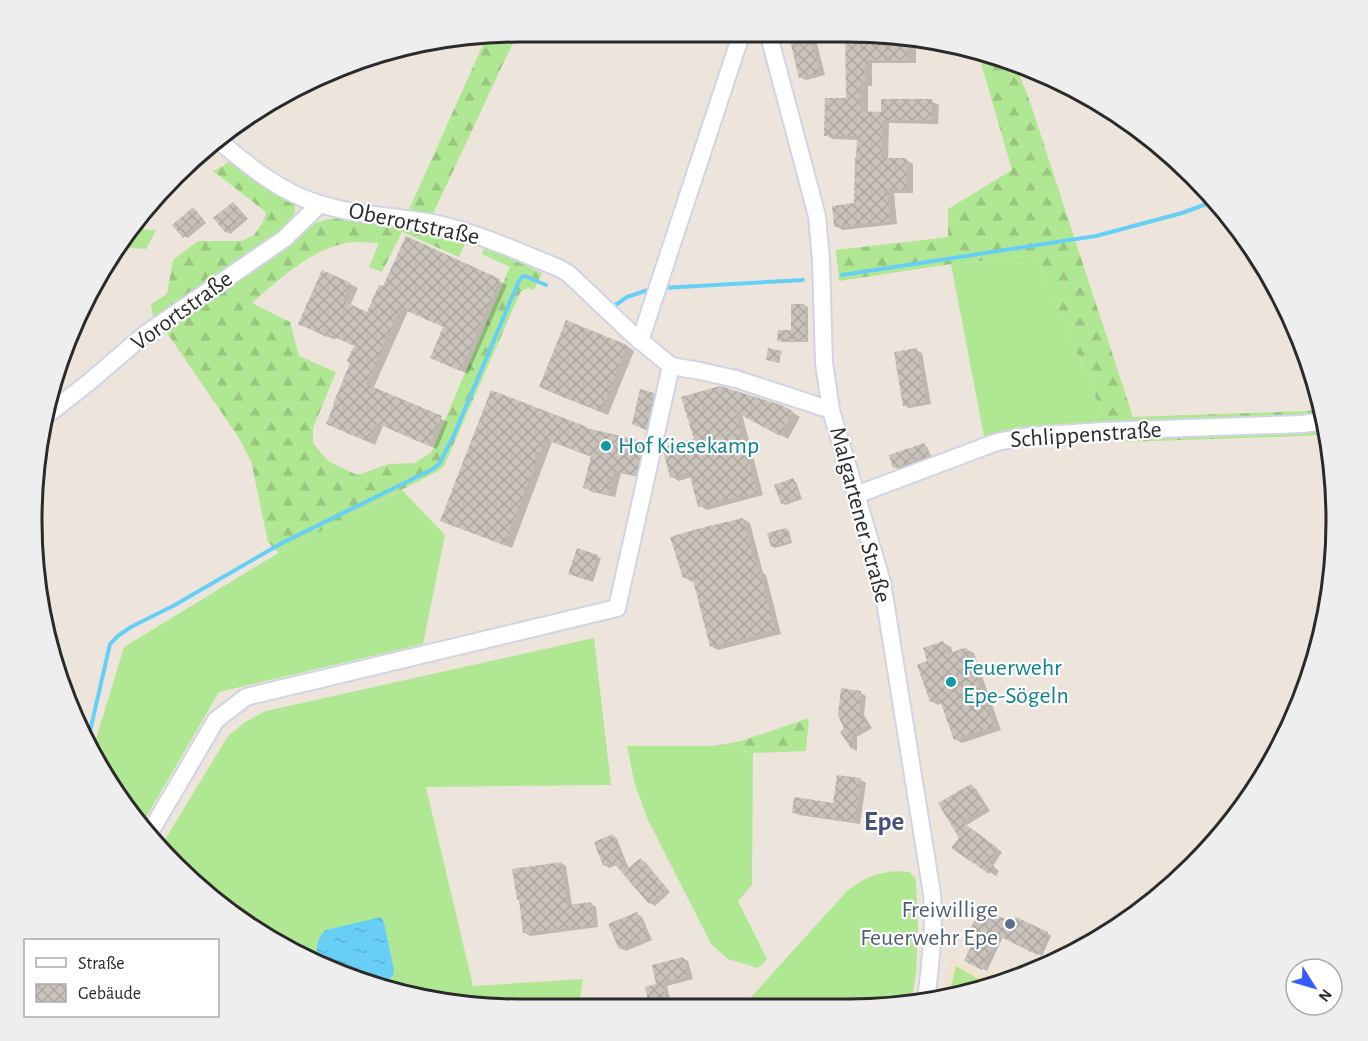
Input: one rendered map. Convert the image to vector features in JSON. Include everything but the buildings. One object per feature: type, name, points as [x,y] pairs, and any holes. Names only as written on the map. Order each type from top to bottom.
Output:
[{"type":"street","points":[[640,341],[739,42]]},
{"type":"street","name":"Malgartener Straße","points":[[771,42],[817,216],[821,260],[824,363],[831,410],[882,582],[932,894],[933,949],[927,992]]},
{"type":"street","name":"Oberortstraße","points":[[224,145],[274,183],[294,195],[320,204],[436,224],[479,236],[559,268],[569,274],[640,341],[671,366],[736,379],[831,410]]},
{"type":"street","name":"Vorortstraße","points":[[55,408],[144,335],[284,239],[320,204]]},
{"type":"street","points":[[153,827],[216,720],[246,697],[617,608],[671,366]]},
{"type":"street","name":"Schlippenstraße","points":[[856,495],[997,442],[1029,435],[1316,422]]},
{"type":"shaded area","points":[[951,959],[985,977],[989,969],[1000,974],[971,983],[945,989]]},
{"type":"green space","points":[[513,42],[431,218],[407,214],[484,44]]},
{"type":"green space","points":[[980,61],[1019,73],[1133,417],[1313,410],[1318,435],[1122,442],[1102,412],[1035,255],[951,264],[839,281],[836,250],[948,237],[948,209],[1012,170]]},
{"type":"green space","points":[[230,160],[295,204],[295,213],[276,236],[156,321],[151,304],[167,294],[173,260],[198,241],[242,241],[254,235],[263,222],[266,212],[213,171]]},
{"type":"green space","points":[[365,216],[444,233],[466,241],[459,257],[402,232],[382,272],[369,267],[379,243],[341,244],[326,249],[299,264],[252,303],[290,322],[299,356],[336,372],[313,428],[313,443],[328,461],[357,475],[389,464],[414,463],[431,453],[510,267],[482,254],[485,247],[542,273],[534,290],[529,288],[521,291],[444,466],[279,553],[268,542],[251,461],[239,438],[165,330],[315,223],[330,219]]},
{"type":"green space","points":[[141,229],[156,230],[146,249],[128,247]]},
{"type":"green space","points":[[1035,255],[1102,412],[1109,423],[1019,427],[984,436],[951,264]]},
{"type":"green space","points":[[402,490],[445,535],[423,644],[219,692],[146,818],[106,760],[96,741],[124,647],[275,555]]},
{"type":"green space","points":[[594,638],[611,785],[426,787],[473,986],[583,979],[580,999],[489,998],[458,995],[387,980],[393,976],[394,970],[384,922],[317,943],[317,954],[281,935],[229,900],[182,859],[165,840],[228,736],[245,722],[266,711]]},
{"type":"green space","points":[[809,718],[806,751],[753,753],[714,746],[741,741]]},
{"type":"green space","points":[[627,746],[714,746],[753,753],[752,885],[738,901],[767,959],[758,968],[728,959],[711,944],[647,818],[634,781]]},
{"type":"green space","points":[[910,872],[916,880],[918,930],[913,995],[848,999],[749,999],[848,890],[871,876]]},
{"type":"green space","points":[[956,966],[980,980],[971,983],[951,988]]},
{"type":"water","points":[[381,917],[394,970],[393,976],[387,980],[317,954],[318,941],[326,930]]},
{"type":"waterway","points":[[842,275],[1096,236],[1206,204]]},
{"type":"waterway","points":[[90,730],[110,644],[119,635],[282,543],[439,464],[454,435],[518,283],[525,276],[546,285]]},
{"type":"waterway","points":[[662,288],[803,280]]},
{"type":"waterway","points":[[614,306],[627,297],[651,289]]},
{"type":"place","name":"Hof Kiesekamp","points":[[606,446]]},
{"type":"place","name":"Feuerwehr Epe-Sögeln","points":[[951,682]]},
{"type":"place","name":"Freiwillige Feuerwehr Epe","points":[[1010,924]]},
{"type":"district","name":"Epe","points":[[884,821]]}]
